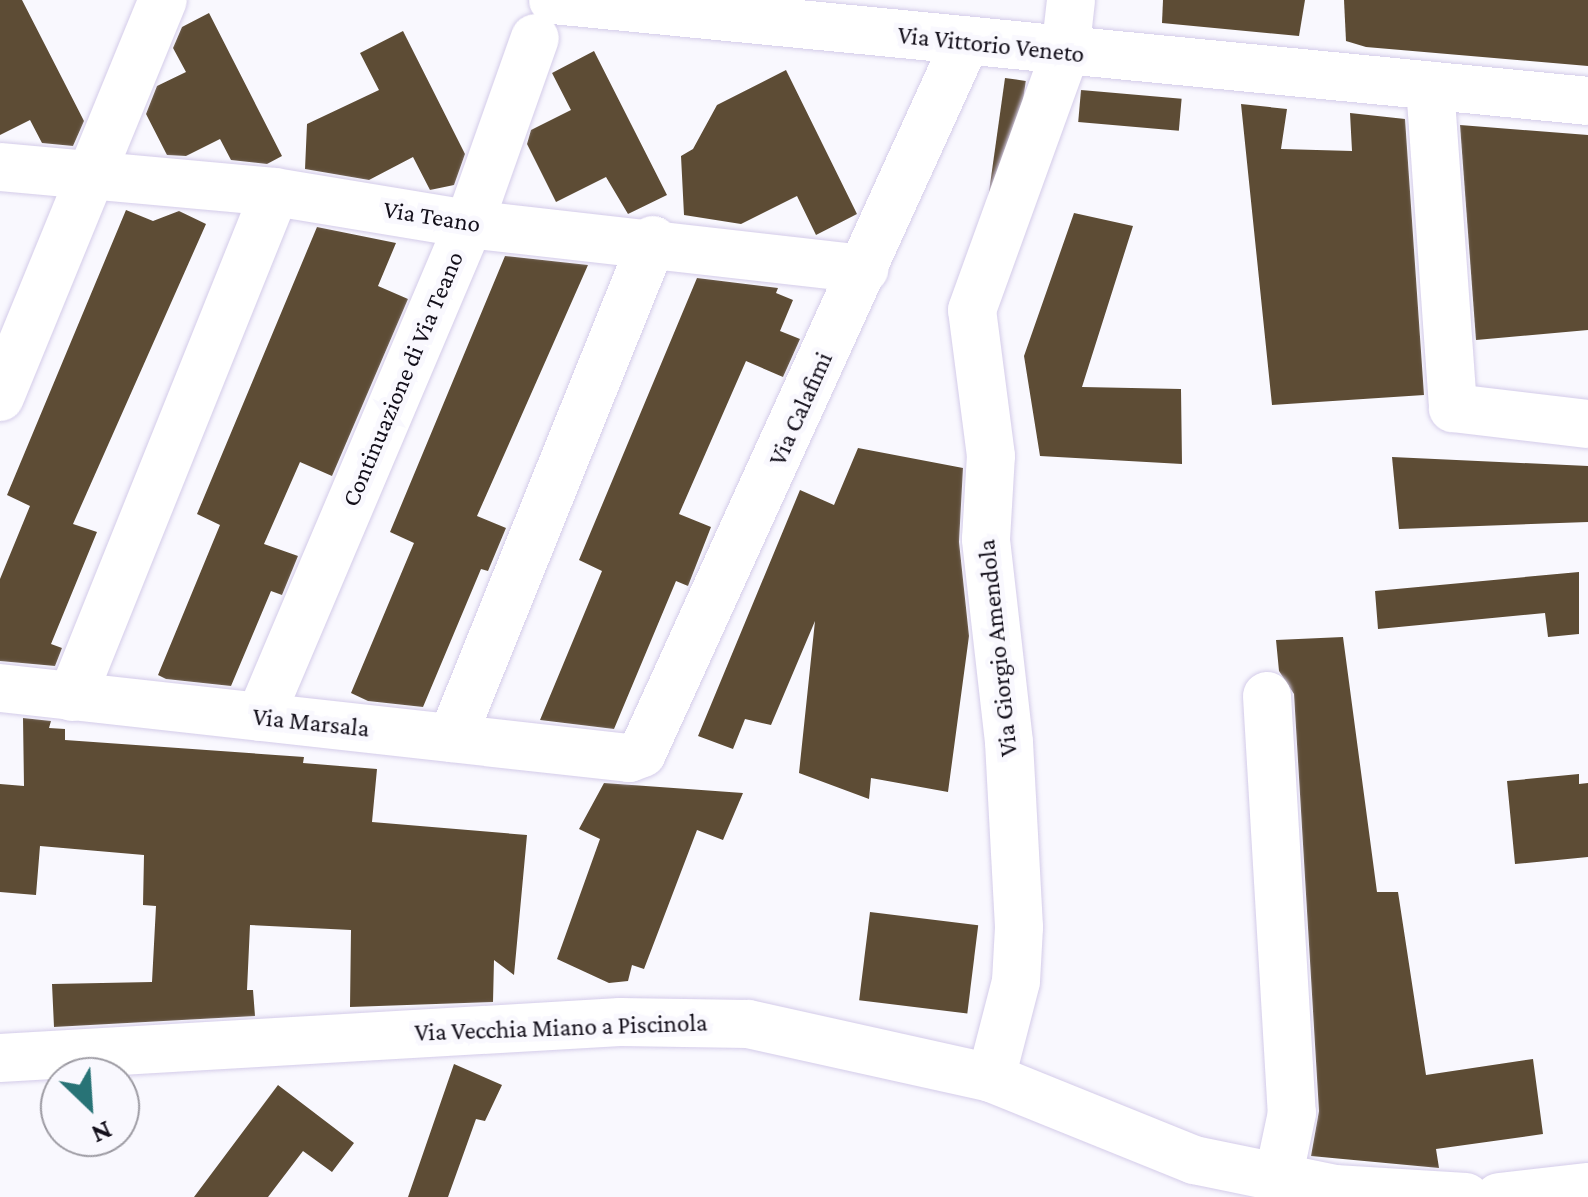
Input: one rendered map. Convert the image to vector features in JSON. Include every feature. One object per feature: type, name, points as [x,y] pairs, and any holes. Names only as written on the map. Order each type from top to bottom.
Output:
[{"type":"street","points":[[0,396],[163,0]]},
{"type":"street","name":"Via Giorgio Amendola","points":[[991,1078],[1016,981],[1019,926],[1007,723],[986,538],[991,456],[972,310],[1065,53],[1071,0]]},
{"type":"street","name":"Via Vittorio Veneto","points":[[544,19],[964,43],[1588,101]]},
{"type":"street","name":"Continuazione di Via Teano","points":[[260,717],[469,224],[544,19]]},
{"type":"street","name":"Via Calafimi","points":[[622,757],[642,753],[650,742],[964,43]]},
{"type":"street","points":[[1430,86],[1450,402],[1465,413],[1588,424]]},
{"type":"street","name":"Via Teano","points":[[0,167],[275,192],[469,224],[653,240],[864,269]]},
{"type":"street","points":[[72,697],[275,192]]},
{"type":"street","points":[[452,738],[653,240]]},
{"type":"street","name":"Via Marsala","points":[[0,688],[622,757]]},
{"type":"street","points":[[1268,696],[1292,1112],[1278,1180]]},
{"type":"street","name":"Via Vecchia Miano a Piscinola","points":[[0,1058],[680,1020],[766,1028],[991,1078],[1194,1160],[1278,1180],[1466,1197]]},
{"type":"street","points":[[1499,1197],[1588,1188]]},
{"type":"building","points":[[0,0],[22,0],[84,121],[73,146],[42,143],[30,120],[0,135]]},
{"type":"building","points":[[1163,0],[1305,0],[1299,36],[1162,23]]},
{"type":"building","points":[[1344,0],[1588,0],[1588,66],[1366,47],[1346,41]]},
{"type":"building","points":[[209,13],[282,156],[267,164],[231,160],[220,139],[186,156],[167,155],[146,114],[157,86],[186,72],[173,48],[182,27]]},
{"type":"building","points":[[403,31],[465,154],[454,185],[430,190],[413,157],[369,180],[305,169],[307,124],[379,90],[360,53]]},
{"type":"building","points":[[594,51],[667,195],[628,214],[606,177],[556,202],[527,144],[531,130],[571,110],[552,73]]},
{"type":"building","points":[[786,70],[857,214],[816,235],[797,196],[741,224],[684,215],[681,156],[693,149],[717,105]]},
{"type":"building","points":[[1005,78],[1026,81],[997,287],[976,284]]},
{"type":"building","points":[[1081,90],[1182,99],[1179,131],[1078,122]]},
{"type":"building","points":[[1241,104],[1287,109],[1281,149],[1352,151],[1350,113],[1405,119],[1424,395],[1272,405]]},
{"type":"building","points":[[1460,125],[1588,135],[1588,330],[1476,340]]},
{"type":"building","points":[[126,210],[153,221],[179,211],[206,224],[73,524],[97,532],[51,644],[62,648],[55,666],[0,661],[0,579],[30,506],[7,495]]},
{"type":"building","points":[[1074,213],[1133,226],[1082,387],[1181,389],[1182,464],[1040,456],[1024,356]]},
{"type":"building","points":[[317,227],[396,243],[378,286],[408,299],[332,476],[300,462],[264,544],[298,556],[282,595],[271,591],[231,686],[166,679],[158,675],[220,525],[197,514]]},
{"type":"building","points":[[505,256],[588,265],[477,516],[506,528],[488,571],[481,569],[423,707],[368,701],[351,693],[414,543],[390,532]]},
{"type":"building","points":[[697,278],[778,288],[776,293],[793,300],[780,331],[800,339],[783,377],[746,361],[679,514],[711,527],[688,586],[676,581],[614,729],[540,720],[602,571],[579,560]]},
{"type":"building","points":[[858,448],[963,468],[959,542],[969,636],[948,792],[871,778],[869,799],[799,773],[815,621],[771,725],[745,719],[733,749],[698,736],[800,490],[834,505]]},
{"type":"building","points":[[1392,457],[1588,466],[1588,522],[1399,529]]},
{"type":"building","points":[[1579,572],[1579,634],[1548,637],[1545,613],[1378,629],[1375,591]]},
{"type":"building","points":[[1343,637],[1377,892],[1398,892],[1426,1075],[1533,1059],[1543,1134],[1436,1149],[1439,1168],[1311,1156],[1319,1111],[1294,694],[1279,671],[1276,640]]},
{"type":"building","points":[[23,718],[51,721],[49,728],[65,729],[65,740],[304,757],[303,763],[377,769],[372,822],[527,835],[514,975],[494,960],[493,1002],[350,1007],[351,930],[250,925],[247,990],[253,990],[255,1016],[54,1027],[52,984],[152,982],[156,906],[143,905],[144,855],[40,846],[36,895],[0,892],[0,784],[24,786]]},
{"type":"building","points":[[1579,774],[1579,784],[1588,783],[1588,857],[1515,864],[1507,781]]},
{"type":"building","points":[[604,783],[743,793],[723,840],[697,830],[644,969],[632,965],[628,981],[609,983],[557,959],[600,839],[579,829]]},
{"type":"building","points":[[870,912],[978,925],[967,1014],[859,1000]]},
{"type":"building","points":[[454,1064],[502,1085],[485,1121],[476,1119],[448,1197],[408,1197]]},
{"type":"building","points":[[278,1085],[354,1143],[332,1172],[303,1151],[268,1197],[194,1197]]}]
